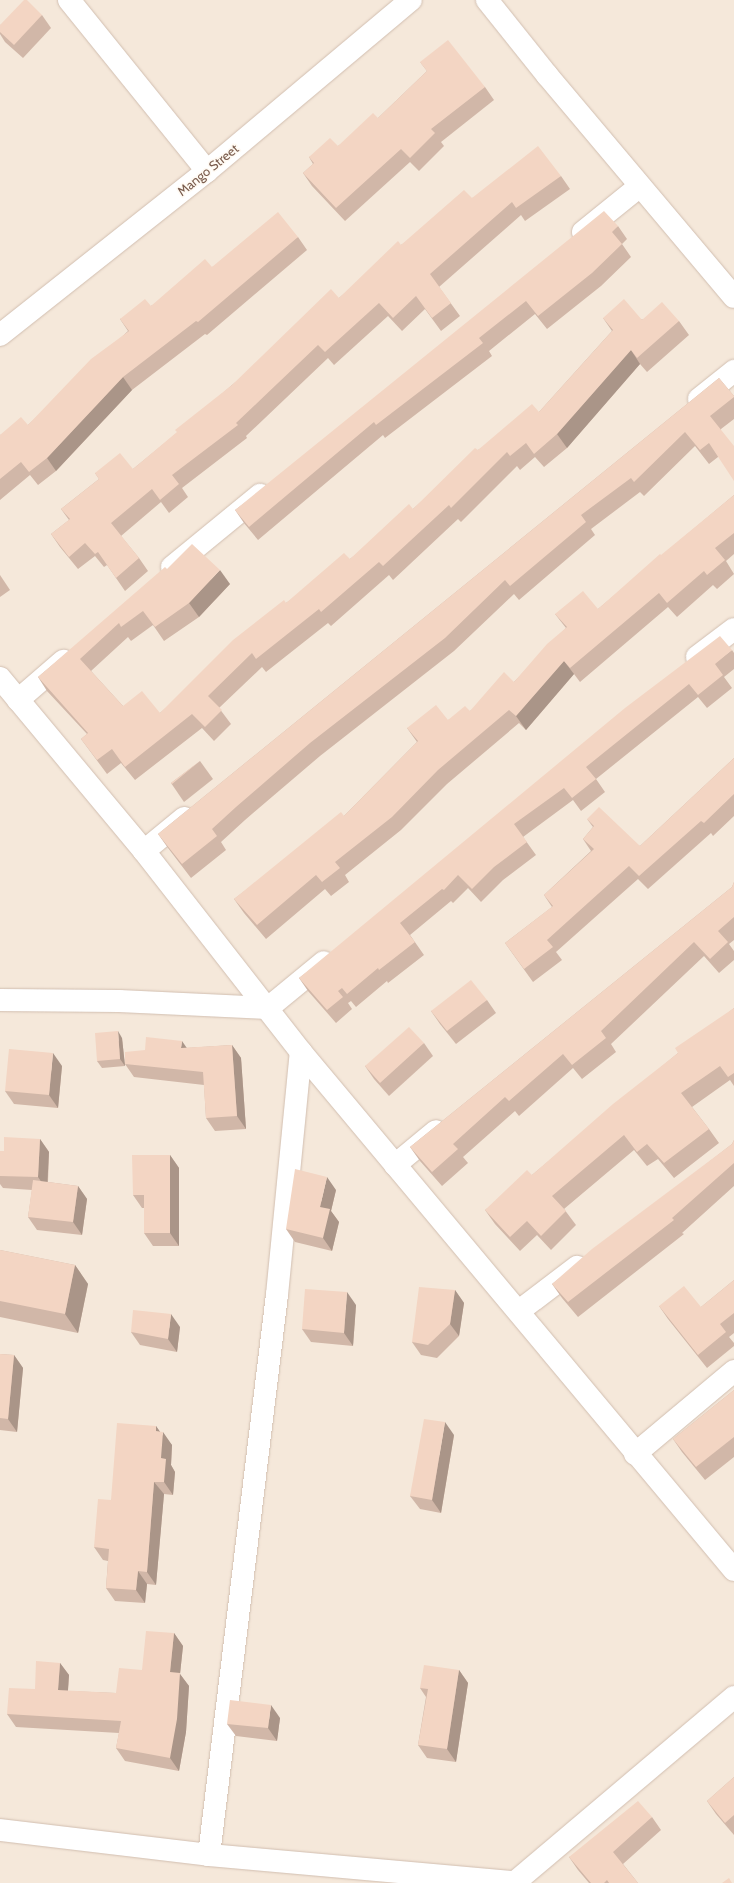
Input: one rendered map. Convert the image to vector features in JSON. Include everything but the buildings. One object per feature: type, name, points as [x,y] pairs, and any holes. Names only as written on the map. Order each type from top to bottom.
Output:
[{"type":"street","points":[[69,0],[207,171]]},
{"type":"street","name":"Mango Street","points":[[0,335],[207,171],[411,0]]},
{"type":"street","points":[[487,0],[640,186],[734,297]]},
{"type":"street","points":[[567,246],[640,186]]},
{"type":"street","points":[[682,413],[734,370]]},
{"type":"street","points":[[154,583],[274,483]]},
{"type":"street","points":[[682,669],[734,629]]},
{"type":"street","points":[[18,700],[77,649]]},
{"type":"street","points":[[0,678],[144,851],[301,1052],[519,1311],[635,1454],[734,1570]]},
{"type":"street","points":[[144,851],[200,805]]},
{"type":"street","points":[[0,1000],[119,1001],[268,1008],[341,947]]},
{"type":"street","points":[[209,1855],[277,1295],[301,1052]]},
{"type":"street","points":[[395,1165],[449,1120]]},
{"type":"street","points":[[519,1311],[595,1254]]},
{"type":"street","points":[[635,1454],[734,1371]]},
{"type":"street","points":[[0,1830],[209,1855],[514,1883],[734,1697]]},
{"type":"shaded area","points":[[0,0],[734,0],[734,1883],[0,1883]]}]
